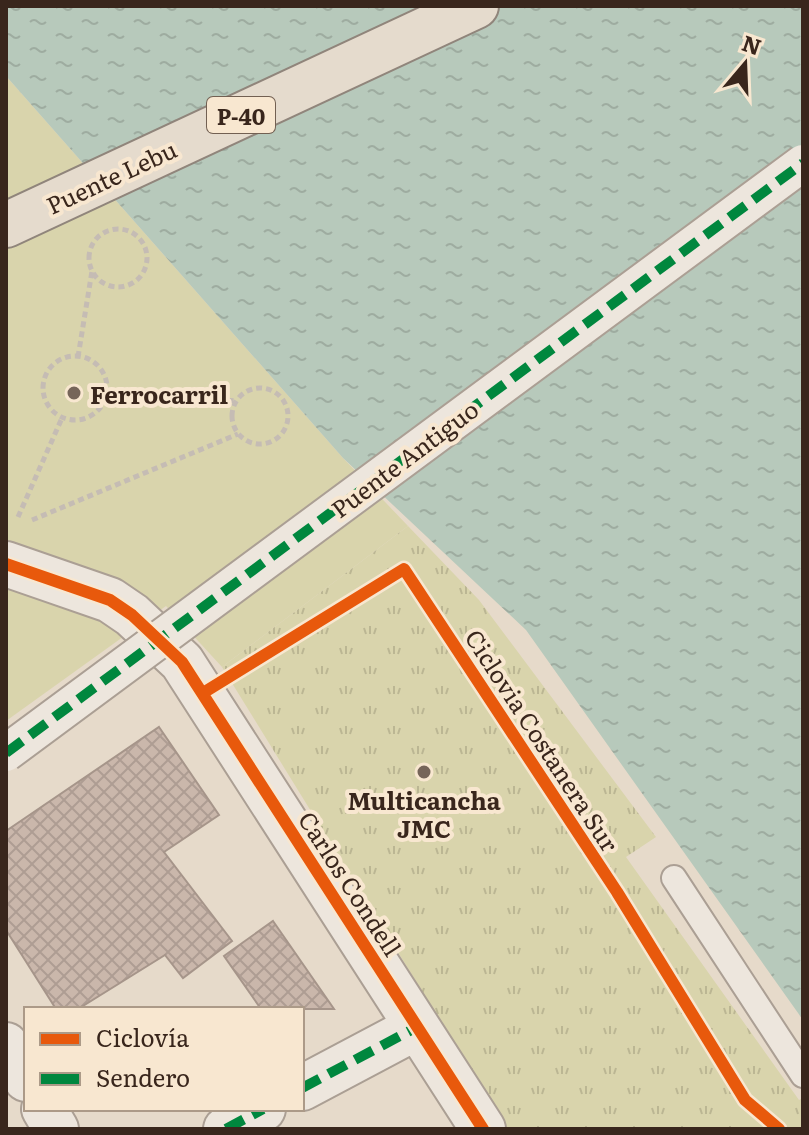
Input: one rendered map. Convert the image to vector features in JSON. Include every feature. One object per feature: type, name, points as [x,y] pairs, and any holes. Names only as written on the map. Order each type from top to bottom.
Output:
[{"type":"main road","name":"Puente Lebu","points":[[6,225],[476,6]]},
{"type":"street","name":"Puente Antiguo","points":[[6,753],[803,163]]},
{"type":"street","name":"Carlos Condell","points":[[6,564],[110,600],[132,615],[182,662],[483,1129]]},
{"type":"street","points":[[304,1087],[417,1027]]},
{"type":"street","points":[[6,1045],[24,1076]]},
{"type":"street","points":[[45,1111],[56,1129]]},
{"type":"street","points":[[226,1129],[259,1111]]},
{"type":"lane","points":[[674,878],[803,1075]]},
{"type":"path","points":[[78,357],[92,270],[90,252],[107,231],[125,230],[134,234],[146,250],[145,269],[132,284],[113,287],[104,284],[92,270]]},
{"type":"path","points":[[78,357],[94,361],[102,369],[108,390],[106,400],[93,415],[72,421],[62,418],[47,403],[43,383],[54,364],[63,358],[78,357]]},
{"type":"path","points":[[249,389],[276,393],[287,408],[286,427],[272,441],[254,444],[238,434],[231,418],[236,401],[249,389]]},
{"type":"path","points":[[108,390],[236,401]]},
{"type":"path","points":[[62,418],[13,527],[238,434]]},
{"type":"green space","points":[[6,76],[343,458],[408,526],[222,667],[166,606],[6,721]]},
{"type":"green space","points":[[408,526],[479,600],[656,837],[626,857],[799,1100],[803,1098],[803,1129],[507,1129],[222,667]]},
{"type":"water","points":[[6,6],[803,6],[803,1020],[526,630],[343,458],[6,76]]},
{"type":"building","points":[[159,727],[219,815],[164,852],[232,941],[183,978],[165,955],[81,1007],[55,1007],[6,930],[6,831]]},
{"type":"building","points":[[273,921],[334,1009],[260,1007],[224,956]]},
{"type":"marked path","points":[[6,753],[803,163]]},
{"type":"marked path","points":[[304,1087],[417,1027]]},
{"type":"marked path","points":[[226,1129],[259,1111]]},
{"type":"cycle path","points":[[6,564],[110,600],[132,615],[182,662],[483,1129]]},
{"type":"cycle path","name":"Ciclovia Costanera Sur","points":[[203,693],[404,569],[617,892],[745,1100],[779,1129]]},
{"type":"place","name":"Ferrocarril","points":[[74,393]]},
{"type":"place","name":"Multicancha JMC","points":[[424,772]]}]
